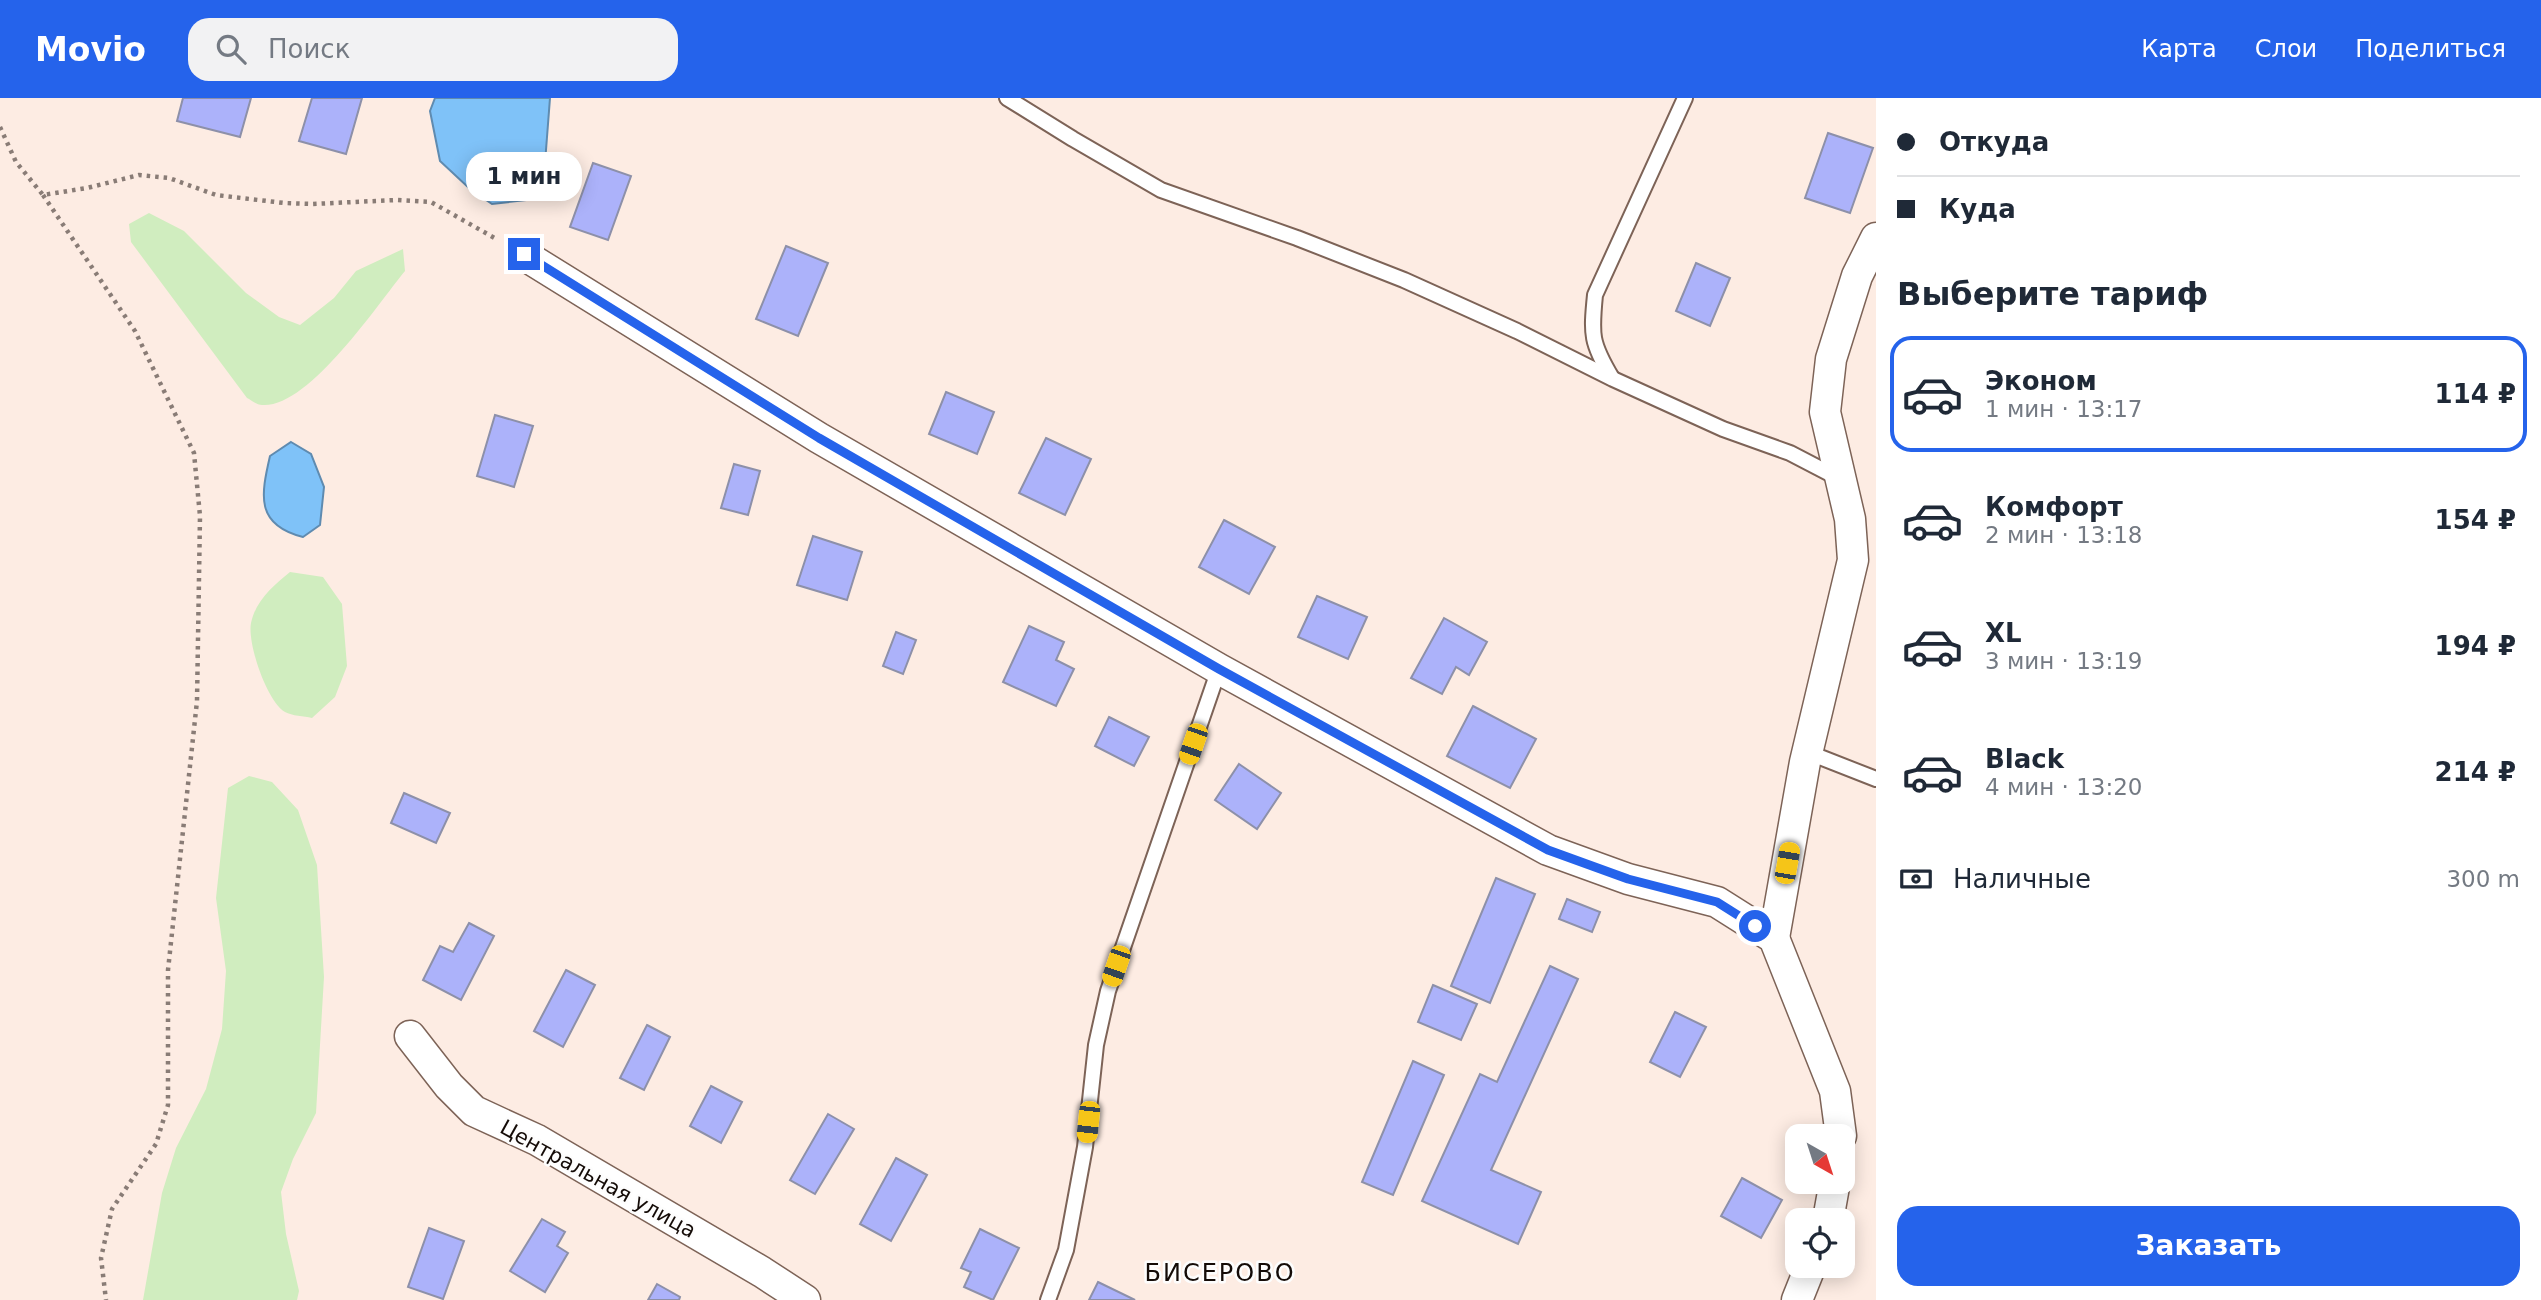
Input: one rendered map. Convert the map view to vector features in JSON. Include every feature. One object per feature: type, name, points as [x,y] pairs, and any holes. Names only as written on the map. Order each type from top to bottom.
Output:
[{"type":"street","points":[[1839,1124],[1835,1091],[1774,938],[1807,752],[1853,560],[1850,519],[1825,412],[1831,359],[1857,276],[1876,238]]},
{"type":"street","points":[[524,254],[819,438],[1219,669],[1548,850],[1628,879],[1717,902],[1774,938]]},
{"type":"street","name":"Центральная улица","points":[[410,1036],[449,1086],[474,1111],[537,1140],[805,1300]]},
{"type":"street","points":[[1797,1300],[1806,1278]]},
{"type":"lane","points":[[1007,98],[1161,190],[1404,280],[1723,429],[1790,453],[1840,480]]},
{"type":"lane","points":[[1613,379],[1596,351],[1592,324],[1595,295],[1685,98]]},
{"type":"lane","points":[[1048,1300],[1066,1250],[1085,1147],[1096,1045],[1108,991],[1219,669]]},
{"type":"lane","points":[[1807,752],[1876,779]]},
{"type":"path","points":[[0,127],[16,162],[43,195],[135,331],[194,453],[200,516],[197,701],[168,970],[168,1105],[156,1144],[112,1209],[102,1258],[106,1300]]},
{"type":"path","points":[[43,195],[88,188],[139,175],[169,178],[216,195],[284,203],[396,200],[430,202],[524,254]]},
{"type":"green space","points":[[149,213],[184,231],[246,293],[279,317],[300,325],[334,298],[356,271],[403,249],[405,271],[360,329],[320,373],[300,391],[280,402],[260,405],[247,398],[131,242],[129,224]]},
{"type":"green space","points":[[290,572],[323,577],[342,604],[347,666],[335,697],[312,718],[285,712],[278,706],[265,685],[252,644],[251,623],[257,607],[272,588]]},
{"type":"green space","points":[[249,776],[272,782],[298,810],[317,865],[324,977],[316,1113],[293,1159],[281,1192],[286,1234],[299,1291],[297,1300],[143,1300],[162,1193],[176,1148],[206,1089],[222,1029],[226,971],[216,898],[228,788]]},
{"type":"water","points":[[435,98],[550,98],[544,176],[526,200],[492,204],[470,189],[440,161],[430,111]]},
{"type":"water","points":[[291,442],[311,454],[324,487],[320,525],[303,537],[276,525],[265,507],[265,483],[270,456]]},
{"type":"building","points":[[183,98],[251,98],[240,137],[177,121]]},
{"type":"building","points":[[312,98],[362,98],[346,154],[299,141]]},
{"type":"building","points":[[1828,133],[1873,148],[1850,213],[1805,198]]},
{"type":"building","points":[[593,163],[631,176],[608,240],[570,227]]},
{"type":"building","points":[[786,246],[828,263],[798,336],[756,319]]},
{"type":"building","points":[[1696,263],[1730,278],[1710,326],[1676,311]]},
{"type":"building","points":[[946,392],[994,412],[977,454],[929,434]]},
{"type":"building","points":[[495,415],[533,426],[514,487],[477,476]]},
{"type":"building","points":[[1046,438],[1091,459],[1065,515],[1019,493]]},
{"type":"building","points":[[734,464],[760,471],[748,515],[721,508]]},
{"type":"building","points":[[1224,520],[1275,547],[1249,594],[1199,567]]},
{"type":"building","points":[[813,536],[862,552],[847,600],[797,585]]},
{"type":"building","points":[[1317,596],[1367,617],[1348,659],[1298,637]]},
{"type":"building","points":[[1444,618],[1487,642],[1469,675],[1456,667],[1442,694],[1411,678]]},
{"type":"building","points":[[1029,626],[1064,642],[1056,660],[1074,669],[1056,706],[1003,682]]},
{"type":"building","points":[[896,632],[916,640],[903,674],[883,666]]},
{"type":"building","points":[[1473,706],[1536,739],[1510,788],[1447,756]]},
{"type":"building","points":[[1109,717],[1149,737],[1134,766],[1095,746]]},
{"type":"building","points":[[1239,764],[1281,793],[1257,829],[1215,800]]},
{"type":"building","points":[[404,793],[450,813],[436,843],[391,823]]},
{"type":"building","points":[[1496,878],[1535,894],[1490,1003],[1451,986]]},
{"type":"building","points":[[1567,899],[1600,912],[1592,932],[1559,919]]},
{"type":"building","points":[[469,923],[494,936],[461,1000],[423,980],[440,946],[453,952]]},
{"type":"building","points":[[1550,966],[1578,979],[1491,1170],[1541,1192],[1518,1244],[1422,1201],[1480,1074],[1497,1082]]},
{"type":"building","points":[[566,970],[595,985],[563,1047],[534,1031]]},
{"type":"building","points":[[1433,985],[1477,1004],[1461,1040],[1418,1022]]},
{"type":"building","points":[[1675,1012],[1706,1027],[1680,1077],[1650,1062]]},
{"type":"building","points":[[647,1025],[670,1037],[644,1090],[620,1078]]},
{"type":"building","points":[[1413,1061],[1444,1075],[1393,1195],[1362,1182]]},
{"type":"building","points":[[711,1086],[742,1102],[721,1143],[690,1126]]},
{"type":"building","points":[[828,1114],[854,1129],[815,1194],[790,1180]]},
{"type":"building","points":[[896,1158],[927,1175],[891,1241],[860,1224]]},
{"type":"building","points":[[1742,1178],[1782,1200],[1761,1238],[1721,1216]]},
{"type":"building","points":[[542,1219],[565,1232],[557,1246],[568,1253],[545,1292],[510,1271]]},
{"type":"building","points":[[429,1228],[464,1241],[443,1299],[408,1287]]},
{"type":"building","points":[[980,1229],[1019,1248],[993,1300],[964,1287],[971,1272],[961,1268]]},
{"type":"building","points":[[1098,1282],[1135,1300],[1089,1300]]},
{"type":"building","points":[[657,1284],[680,1297],[679,1300],[648,1300]]},
{"type":"district","name":"БИСЕРОВО","points":[[1220,1273]]},
{"type":"route","points":[[524,254],[819,438],[1219,669],[1548,850],[1628,879],[1717,902],[1755,926]]}]
